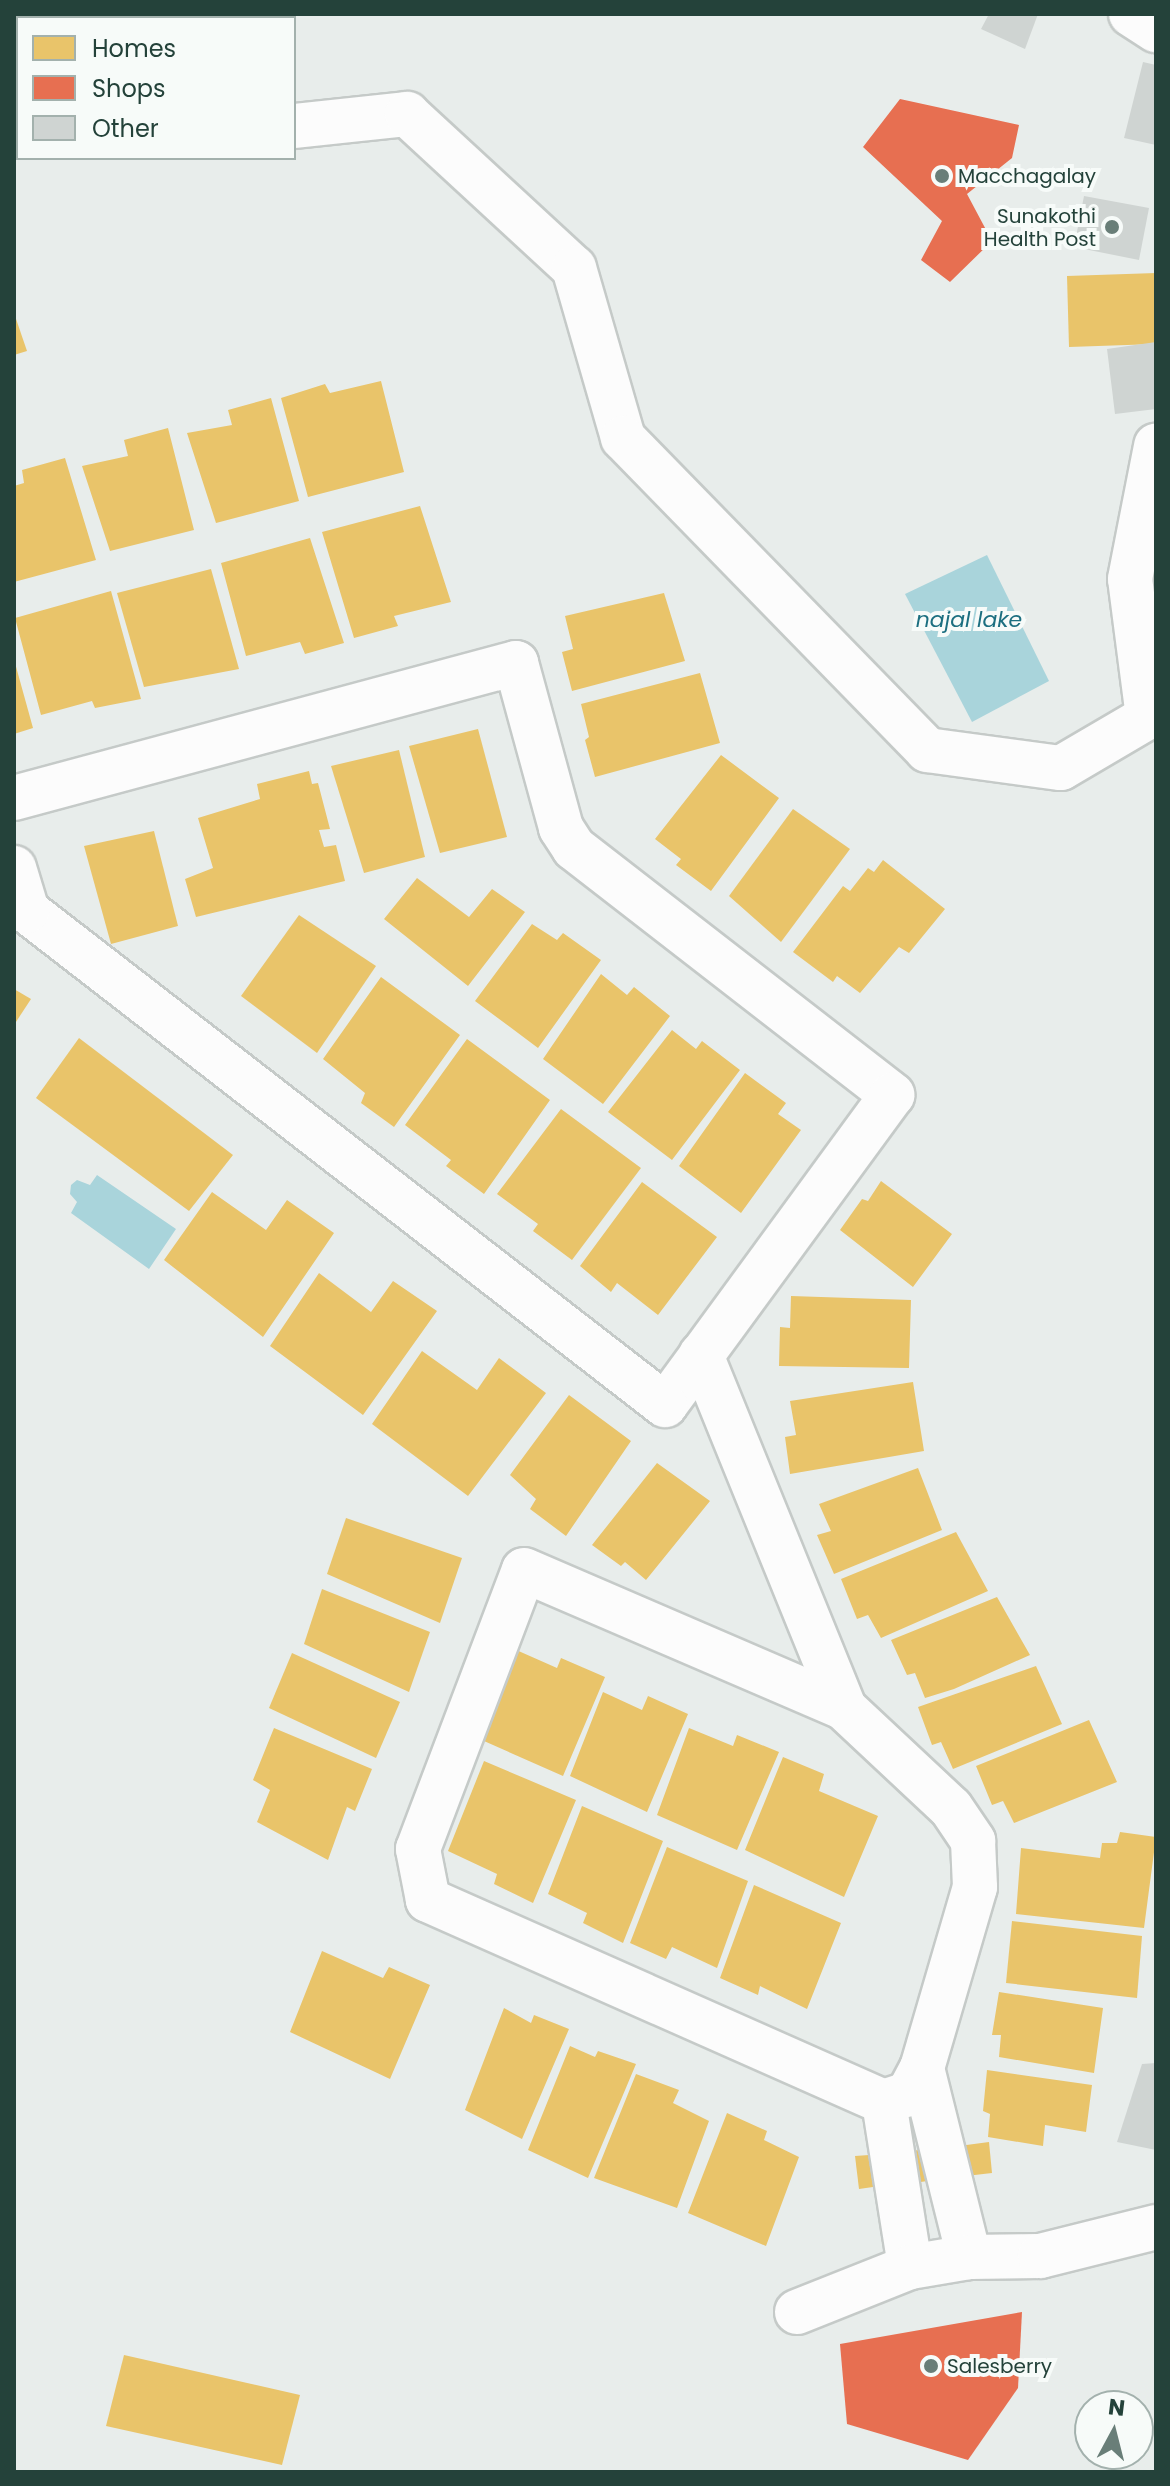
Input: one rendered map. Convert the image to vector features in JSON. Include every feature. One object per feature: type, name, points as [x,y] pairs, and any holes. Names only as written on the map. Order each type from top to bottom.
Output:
[{"type":"street","points":[[1131,14],[1156,30]]},
{"type":"street","points":[[296,126],[407,114],[574,268],[623,438],[927,750],[1061,768],[1148,717],[1130,579],[1156,446]]},
{"type":"street","points":[[14,798],[516,663],[561,828],[574,848],[892,1095],[665,1405],[27,911],[14,868]]},
{"type":"street","points":[[701,1355],[844,1708]]},
{"type":"street","points":[[524,1570],[844,1708],[951,1808],[973,1841],[975,1887],[922,2068],[908,2094],[884,2102],[428,1900],[418,1849],[524,1570]]},
{"type":"street","points":[[922,2068],[969,2257]]},
{"type":"street","points":[[884,2102],[910,2267]]},
{"type":"street","points":[[797,2312],[910,2267],[969,2257],[1040,2256],[1156,2227]]},
{"type":"water","name":"najal lake","points":[[987,555],[1049,681],[972,722],[905,594]]},
{"type":"water","points":[[97,1175],[176,1229],[149,1269],[71,1213],[77,1202],[70,1194],[71,1185],[77,1180],[90,1185]]},
{"type":"building: Homes","points":[[1156,273],[1156,344],[1069,347],[1067,276]]},
{"type":"building: Homes","points":[[14,313],[27,351],[14,355]]},
{"type":"building: Homes","points":[[381,381],[404,472],[308,497],[281,398],[325,384],[330,393]]},
{"type":"building: Homes","points":[[271,398],[299,501],[216,523],[187,433],[232,425],[228,410]]},
{"type":"building: Homes","points":[[168,428],[194,530],[110,551],[82,466],[128,456],[124,440]]},
{"type":"building: Homes","points":[[65,458],[96,560],[14,582],[14,486],[24,483],[22,470]]},
{"type":"building: Homes","points":[[420,506],[451,602],[394,616],[398,626],[354,638],[322,532]]},
{"type":"building: Homes","points":[[310,538],[344,643],[305,654],[300,642],[246,656],[221,563]]},
{"type":"building: Homes","points":[[211,569],[239,669],[144,687],[117,593]]},
{"type":"building: Homes","points":[[111,591],[141,699],[95,708],[92,701],[41,715],[15,618]]},
{"type":"building: Homes","points":[[664,593],[685,661],[572,691],[562,652],[573,649],[565,616]]},
{"type":"building: Homes","points":[[14,664],[33,728],[14,734]]},
{"type":"building: Homes","points":[[700,673],[720,743],[595,777],[585,740],[589,737],[581,704]]},
{"type":"building: Homes","points":[[478,729],[507,837],[440,853],[409,746]]},
{"type":"building: Homes","points":[[399,750],[425,857],[364,873],[331,766]]},
{"type":"building: Homes","points":[[721,755],[779,798],[711,891],[676,865],[681,859],[655,839]]},
{"type":"building: Homes","points":[[309,771],[312,784],[318,783],[330,829],[319,830],[324,847],[336,845],[345,881],[196,917],[185,879],[213,868],[198,818],[260,799],[257,784]]},
{"type":"building: Homes","points":[[793,809],[850,849],[781,942],[729,896]]},
{"type":"building: Homes","points":[[154,831],[178,926],[111,944],[84,846]]},
{"type":"building: Homes","points":[[883,860],[945,909],[909,953],[899,947],[860,993],[837,976],[833,982],[793,952],[843,886],[850,891],[868,868],[874,872]]},
{"type":"building: Homes","points":[[417,878],[469,917],[492,889],[525,912],[468,986],[384,919]]},
{"type":"building: Homes","points":[[299,915],[376,966],[317,1053],[241,996]]},
{"type":"building: Homes","points":[[532,924],[557,940],[563,933],[601,960],[538,1048],[475,1001]]},
{"type":"building: Homes","points":[[601,974],[627,995],[634,987],[670,1016],[603,1104],[543,1059]]},
{"type":"building: Homes","points":[[381,977],[460,1035],[394,1127],[361,1103],[365,1093],[323,1059]]},
{"type":"building: Homes","points":[[14,989],[31,999],[14,1025]]},
{"type":"building: Homes","points":[[672,1030],[696,1049],[702,1041],[740,1070],[672,1160],[608,1112]]},
{"type":"building: Homes","points":[[79,1038],[233,1155],[189,1211],[36,1098]]},
{"type":"building: Homes","points":[[467,1039],[550,1100],[484,1194],[446,1166],[451,1160],[405,1125]]},
{"type":"building: Homes","points":[[745,1073],[786,1103],[778,1114],[801,1130],[741,1213],[679,1166]]},
{"type":"building: Homes","points":[[561,1109],[641,1168],[572,1260],[533,1231],[538,1224],[497,1194]]},
{"type":"building: Homes","points":[[881,1181],[952,1234],[913,1287],[840,1230],[862,1199],[868,1201]]},
{"type":"building: Homes","points":[[642,1182],[717,1237],[658,1315],[617,1283],[611,1292],[580,1266]]},
{"type":"building: Homes","points":[[212,1192],[266,1230],[287,1200],[334,1233],[263,1337],[164,1260]]},
{"type":"building: Homes","points":[[319,1273],[371,1312],[393,1281],[437,1311],[363,1415],[270,1346]]},
{"type":"building: Homes","points":[[791,1296],[911,1300],[909,1368],[779,1366],[780,1327],[790,1328]]},
{"type":"building: Homes","points":[[422,1351],[477,1390],[499,1358],[546,1393],[468,1496],[372,1424]]},
{"type":"building: Homes","points":[[913,1382],[924,1451],[790,1474],[785,1437],[796,1435],[790,1401]]},
{"type":"building: Homes","points":[[569,1395],[631,1441],[566,1536],[530,1509],[536,1499],[510,1475]]},
{"type":"building: Homes","points":[[657,1463],[710,1501],[646,1580],[625,1562],[621,1566],[592,1545]]},
{"type":"building: Homes","points":[[918,1468],[942,1530],[834,1574],[817,1535],[831,1531],[819,1504]]},
{"type":"building: Homes","points":[[346,1518],[462,1558],[440,1623],[327,1574]]},
{"type":"building: Homes","points":[[956,1532],[988,1591],[881,1638],[868,1615],[857,1619],[841,1579]]},
{"type":"building: Homes","points":[[322,1589],[430,1632],[409,1692],[304,1644]]},
{"type":"building: Homes","points":[[997,1597],[1030,1655],[954,1689],[925,1698],[915,1673],[907,1675],[891,1640]]},
{"type":"building: Homes","points":[[514,1649],[557,1668],[561,1658],[605,1677],[563,1776],[484,1741]]},
{"type":"building: Homes","points":[[292,1653],[400,1702],[376,1758],[269,1708]]},
{"type":"building: Homes","points":[[1036,1666],[1062,1724],[953,1769],[941,1742],[932,1745],[918,1707]]},
{"type":"building: Homes","points":[[603,1692],[642,1710],[648,1696],[688,1714],[647,1812],[570,1776]]},
{"type":"building: Homes","points":[[1089,1720],[1117,1782],[1014,1823],[1003,1801],[992,1805],[976,1766]]},
{"type":"building: Homes","points":[[274,1728],[372,1769],[355,1811],[347,1807],[328,1860],[257,1822],[270,1790],[253,1780]]},
{"type":"building: Homes","points":[[689,1728],[733,1746],[737,1735],[779,1752],[737,1850],[657,1815]]},
{"type":"building: Homes","points":[[783,1757],[824,1774],[819,1791],[878,1816],[844,1897],[745,1850]]},
{"type":"building: Homes","points":[[484,1761],[576,1800],[533,1903],[494,1884],[497,1874],[448,1851]]},
{"type":"building: Homes","points":[[582,1806],[663,1841],[623,1943],[583,1923],[587,1913],[548,1894]]},
{"type":"building: Homes","points":[[1120,1832],[1156,1837],[1144,1928],[1016,1914],[1021,1848],[1100,1858],[1102,1843],[1117,1843]]},
{"type":"building: Homes","points":[[667,1847],[748,1881],[717,1968],[672,1947],[666,1959],[630,1943]]},
{"type":"building: Homes","points":[[754,1885],[841,1923],[807,2009],[760,1986],[758,1995],[720,1978]]},
{"type":"building: Homes","points":[[1012,1921],[1142,1936],[1137,1998],[1006,1983]]},
{"type":"building: Homes","points":[[322,1951],[383,1978],[389,1967],[430,1985],[390,2079],[290,2032]]},
{"type":"building: Homes","points":[[999,1992],[1103,2008],[1094,2073],[999,2057],[1001,2035],[992,2035]]},
{"type":"building: Homes","points":[[504,2008],[531,2023],[534,2015],[569,2029],[522,2139],[465,2110]]},
{"type":"building: Homes","points":[[570,2046],[595,2057],[598,2051],[636,2064],[588,2178],[528,2150]]},
{"type":"building: Homes","points":[[987,2070],[1092,2085],[1086,2132],[1045,2125],[1043,2146],[988,2137],[990,2114],[983,2111]]},
{"type":"building: Homes","points":[[636,2074],[679,2090],[673,2103],[709,2121],[677,2208],[594,2178]]},
{"type":"building: Homes","points":[[727,2113],[767,2131],[764,2140],[799,2157],[766,2246],[688,2213]]},
{"type":"building: Homes","points":[[989,2142],[992,2173],[966,2176],[959,2146]]},
{"type":"building: Homes","points":[[935,2148],[940,2179],[908,2184],[903,2152]]},
{"type":"building: Homes","points":[[883,2154],[887,2185],[859,2189],[855,2156]]},
{"type":"building: Homes","points":[[124,2355],[300,2395],[282,2465],[106,2426]]},
{"type":"building: Shops","name":"Macchagalay","points":[[900,99],[1019,125],[1012,158],[967,194],[992,241],[950,282],[921,260],[942,221],[863,147]]},
{"type":"building: Shops","name":"Salesberry","points":[[1022,2312],[1018,2388],[968,2460],[847,2424],[840,2344]]},
{"type":"building: Other","points":[[989,14],[1038,14],[1025,49],[981,29]]},
{"type":"building: Other","points":[[1143,62],[1156,65],[1156,145],[1124,138]]},
{"type":"building: Other","name":"Sunakothi Health Post","points":[[1084,196],[1149,208],[1139,260],[1074,247]]},
{"type":"building: Other","points":[[1156,342],[1156,409],[1115,414],[1107,349]]},
{"type":"building: Other","points":[[1156,2063],[1156,2150],[1117,2142],[1142,2064]]},
{"type":"place","name":"Macchagalay","points":[[942,176]]},
{"type":"place","name":"Sunakothi Health Post","points":[[1112,227]]},
{"type":"place","name":"Salesberry","points":[[931,2366]]}]
